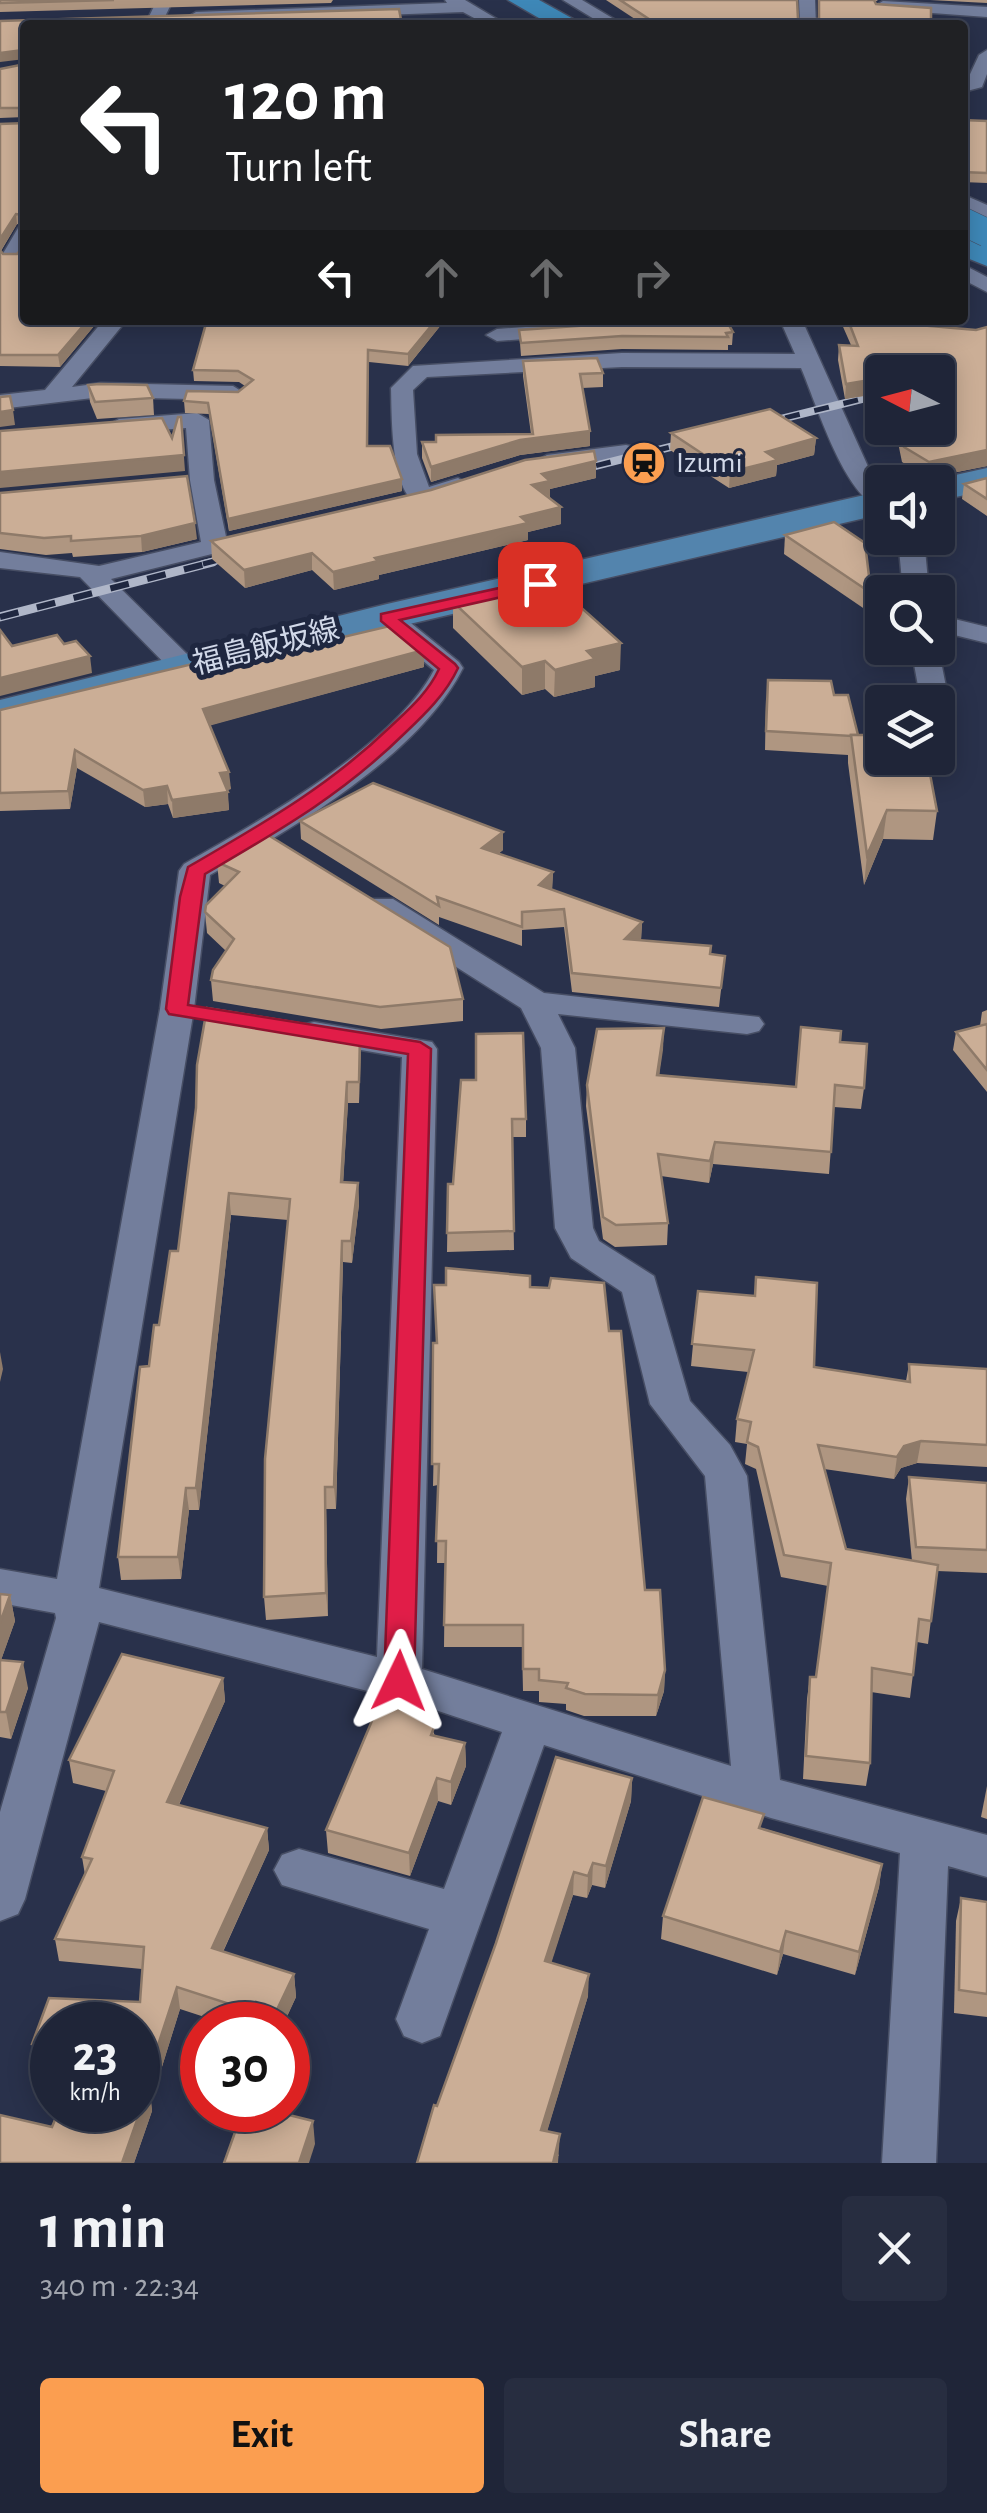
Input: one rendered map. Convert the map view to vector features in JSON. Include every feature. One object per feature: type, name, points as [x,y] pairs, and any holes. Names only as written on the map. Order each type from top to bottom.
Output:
[{"type":"highway","points":[[469,2],[523,15]]},
{"type":"main road","points":[[955,486],[987,479]]},
{"type":"main road","name":"福島飯坂線","points":[[0,714],[865,506]]},
{"type":"street","points":[[571,0],[607,20]]},
{"type":"street","points":[[212,20],[291,19],[469,2]]},
{"type":"street","points":[[882,3],[987,12]]},
{"type":"street","points":[[974,87],[987,55]]},
{"type":"street","points":[[794,325],[865,486]]},
{"type":"street","points":[[52,396],[110,327]]},
{"type":"street","points":[[496,335],[590,328]]},
{"type":"street","points":[[422,498],[405,454],[402,388],[421,371],[622,360],[812,361]]},
{"type":"street","points":[[0,402],[101,390],[239,393]]},
{"type":"street","points":[[0,560],[63,566],[95,575],[224,544],[193,481],[197,420],[98,428]]},
{"type":"street","points":[[521,466],[626,452]]},
{"type":"street","points":[[390,506],[488,476]]},
{"type":"street","points":[[95,575],[185,668]]},
{"type":"street","points":[[0,1899],[78,1618],[75,1599],[196,1012],[195,871],[355,772],[425,704],[449,668],[387,618]]},
{"type":"street","points":[[955,627],[987,635]]},
{"type":"street","points":[[262,833],[294,853]]},
{"type":"street","points":[[360,892],[535,1002],[747,1024]]},
{"type":"street","points":[[535,1002],[558,1048],[574,1228],[584,1248],[640,1285],[670,1404],[680,1420],[720,1458],[726,1476],[758,1794]]},
{"type":"street","points":[[270,1024],[420,1049],[399,1681]]},
{"type":"street","points":[[0,1586],[75,1599],[399,1681],[758,1794],[987,1856]]},
{"type":"street","points":[[422,2020],[529,1721]]},
{"type":"street","points":[[908,2163],[926,1840]]},
{"type":"street","points":[[300,1870],[459,1916]]},
{"type":"building","points":[[0,0],[114,0],[0,3]]},
{"type":"building","points":[[620,0],[797,0],[798,19],[819,19],[819,0],[874,0],[876,4],[931,8],[931,20],[650,20]]},
{"type":"building","points":[[399,9],[401,20],[33,20]]},
{"type":"building","points":[[20,20],[20,50],[0,53],[0,21]]},
{"type":"building","points":[[20,65],[20,108],[0,108],[0,69]]},
{"type":"building","points":[[968,120],[987,121],[987,173],[968,172]]},
{"type":"building","points":[[20,123],[20,214],[16,214],[0,239],[0,124]]},
{"type":"building","points":[[0,250],[3,254],[17,254],[20,250],[20,325],[84,325],[58,355],[0,355]]},
{"type":"building","points":[[206,325],[432,325],[408,354],[368,350],[367,446],[390,446],[402,479],[228,519],[208,403],[184,401],[187,391],[238,392],[253,380],[238,371],[193,370]]},
{"type":"building","points":[[592,325],[729,325],[733,332],[726,333],[728,337],[622,336],[521,343],[519,330]]},
{"type":"building","points":[[850,325],[976,330],[987,327],[987,450],[929,462],[904,447],[955,445],[955,355],[865,355],[865,381],[846,384],[839,345],[858,346]]},
{"type":"building","points":[[597,358],[603,373],[580,374],[590,431],[520,440],[431,467],[422,442],[436,442],[436,435],[533,434],[523,361]]},
{"type":"building","points":[[88,385],[147,385],[153,398],[95,402]]},
{"type":"building","points":[[10,396],[13,410],[0,412],[0,397]]},
{"type":"building","points":[[770,409],[816,438],[766,452],[778,460],[730,472],[671,433]]},
{"type":"building","points":[[178,417],[184,455],[0,472],[0,431],[162,418],[172,438]]},
{"type":"building","points":[[594,451],[596,461],[542,474],[550,481],[532,485],[561,507],[521,517],[528,523],[375,558],[378,561],[333,572],[312,553],[244,570],[211,541],[431,490],[525,460]]},
{"type":"building","points":[[187,476],[195,523],[141,536],[71,541],[71,536],[44,538],[0,533],[0,493]]},
{"type":"building","points":[[987,478],[987,499],[964,484]]},
{"type":"building","points":[[834,522],[865,543],[869,575],[865,575],[865,589],[785,535]]},
{"type":"building","points":[[549,579],[621,643],[587,651],[595,659],[555,670],[545,661],[522,667],[453,602]]},
{"type":"building","points":[[394,625],[424,650],[203,709],[229,772],[220,773],[228,792],[172,800],[167,786],[143,790],[75,750],[68,791],[0,793],[0,710],[205,661],[207,669]]},
{"type":"building","points":[[0,630],[12,646],[57,635],[64,644],[76,641],[90,656],[0,678]]},
{"type":"building","points":[[768,680],[831,681],[834,695],[848,695],[858,735],[766,731]]},
{"type":"building","points":[[851,735],[865,735],[865,775],[930,775],[937,811],[887,810],[867,855]]},
{"type":"building","points":[[373,783],[503,832],[482,848],[553,872],[539,885],[642,922],[625,939],[711,946],[710,954],[725,956],[721,988],[572,973],[564,909],[522,912],[522,927],[437,897],[439,906],[300,821]]},
{"type":"building","points":[[268,835],[450,947],[463,999],[380,1007],[211,980],[213,970],[234,939],[205,912],[206,905],[239,872],[217,862]]},
{"type":"building","points":[[207,1008],[360,1033],[359,1082],[347,1082],[341,1182],[358,1183],[351,1241],[342,1241],[334,1487],[325,1487],[326,1593],[264,1597],[265,1459],[290,1199],[229,1193],[196,1488],[186,1488],[178,1557],[118,1557],[140,1367],[149,1366],[170,1251],[178,1251],[196,1108],[197,1065]]},
{"type":"building","points":[[987,1024],[987,1070],[956,1032]]},
{"type":"building","points":[[801,1027],[841,1031],[840,1042],[867,1044],[864,1088],[835,1085],[831,1152],[715,1142],[710,1161],[658,1154],[668,1223],[616,1225],[603,1217],[587,1085],[597,1029],[664,1028],[657,1075],[796,1087]]},
{"type":"building","points":[[523,1033],[526,1119],[512,1119],[514,1231],[447,1233],[448,1184],[453,1184],[461,1080],[476,1080],[476,1034]]},
{"type":"building","points":[[446,1268],[530,1276],[530,1287],[549,1288],[551,1278],[604,1283],[609,1331],[621,1331],[645,1590],[660,1590],[665,1670],[658,1695],[585,1694],[566,1688],[568,1683],[539,1680],[539,1669],[523,1669],[523,1625],[444,1625],[446,1541],[436,1541],[439,1464],[432,1464],[433,1343],[437,1343],[434,1285],[446,1285]]},
{"type":"building","points":[[756,1277],[817,1283],[814,1367],[910,1382],[909,1364],[987,1369],[987,1445],[921,1441],[904,1446],[897,1457],[818,1445],[846,1549],[938,1565],[931,1621],[919,1619],[913,1675],[872,1668],[870,1763],[806,1756],[810,1677],[816,1677],[831,1563],[784,1555],[758,1447],[747,1442],[751,1422],[737,1419],[754,1350],[692,1344],[698,1291],[755,1296]]},
{"type":"building","points":[[909,1477],[987,1483],[987,1550],[916,1547]]},
{"type":"building","points":[[0,1594],[10,1595],[0,1623]]},
{"type":"building","points":[[122,1654],[223,1678],[167,1802],[267,1828],[212,1948],[294,1974],[281,2002],[223,2002],[177,1987],[160,2039],[160,2002],[140,2002],[144,1947],[55,1939],[92,1859],[82,1857],[114,1771],[69,1760]]},
{"type":"building","points":[[0,1660],[23,1662],[6,1712],[0,1712]]},
{"type":"building","points":[[382,1697],[430,1708],[424,1722],[435,1725],[431,1735],[465,1743],[451,1782],[437,1778],[409,1853],[326,1830]]},
{"type":"building","points":[[556,1757],[632,1778],[606,1866],[593,1863],[588,1876],[574,1872],[545,1961],[589,1974],[541,2130],[560,2134],[553,2163],[417,2163],[434,2105],[437,2106],[496,1943]]},
{"type":"building","points":[[703,1797],[764,1814],[759,1828],[882,1864],[859,1952],[786,1931],[780,1952],[663,1916]]},
{"type":"building","points":[[961,1898],[987,1902],[987,1994],[959,1990]]},
{"type":"building","points":[[49,1998],[140,2002],[48,2002]]},
{"type":"building","points":[[0,2115],[30,2122],[30,2132],[133,2132],[122,2163],[0,2163]]},
{"type":"building","points":[[235,2132],[309,2132],[299,2163],[224,2163]]},
{"type":"railway","points":[[756,425],[865,398]]},
{"type":"railway","points":[[567,473],[698,440]]},
{"type":"railway","points":[[203,564],[242,554]]},
{"type":"railway","points":[[0,617],[213,562]]},
{"type":"place","name":"Izumi","points":[[644,463]]},
{"type":"route","points":[[399,1681],[420,1049],[177,1009],[190,897],[195,871],[318,799],[355,772],[425,704],[444,678],[449,668],[387,618],[540,584]]}]
